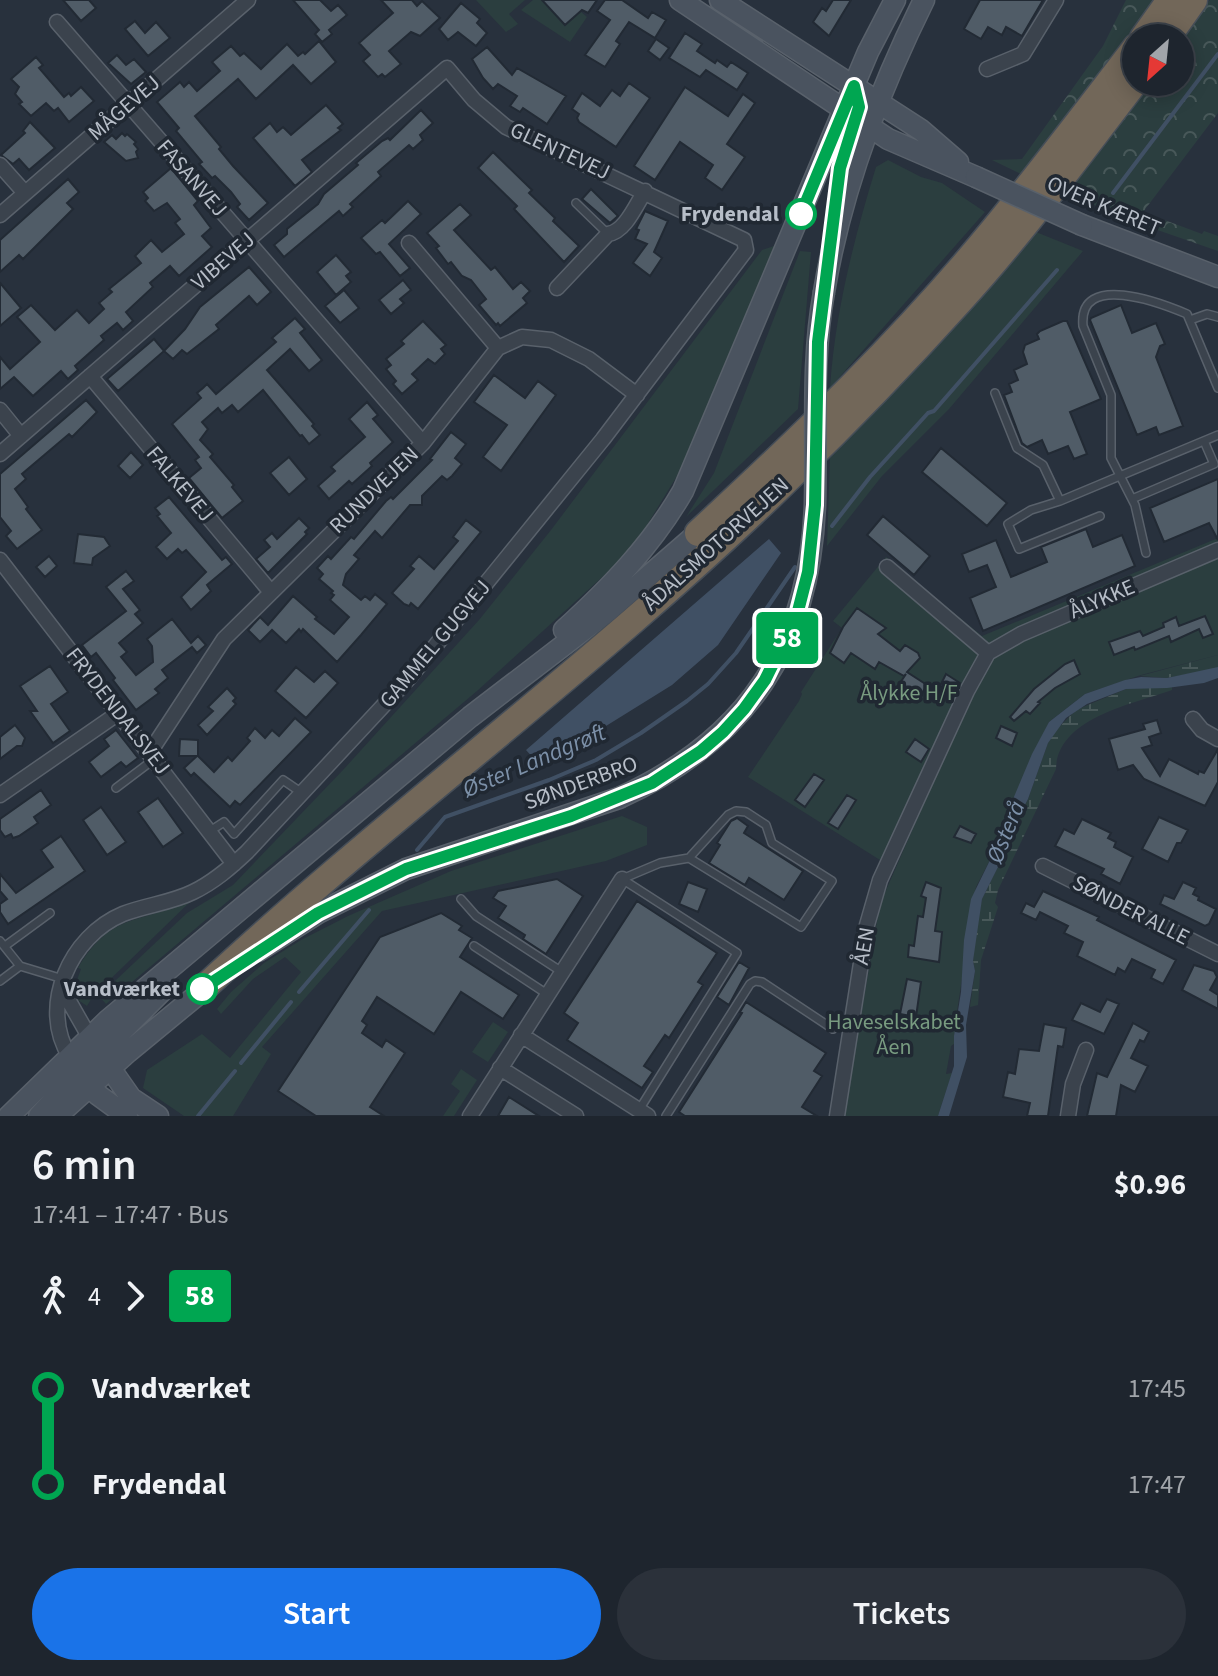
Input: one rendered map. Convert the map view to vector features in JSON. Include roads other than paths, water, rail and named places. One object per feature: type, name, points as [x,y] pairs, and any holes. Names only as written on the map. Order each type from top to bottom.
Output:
[{"type":"highway","points":[[1153,24],[1170,0]]},
{"type":"highway","points":[[1177,24],[1194,0]]},
{"type":"highway","points":[[698,533],[792,446],[878,357],[993,230],[1122,65]]},
{"type":"highway","name":"ÅDALSMOTORVEJEN","points":[[206,986],[277,919],[672,586],[787,480],[962,299],[1124,96]]},
{"type":"street","name":"MÅGEVEJ","points":[[0,215],[248,0]]},
{"type":"street","name":"OVER KÆRET","points":[[680,0],[888,139],[1082,225],[1218,277]]},
{"type":"street","name":"OVER KÆRET","points":[[720,0],[921,130],[975,176]]},
{"type":"street","points":[[865,94],[868,52],[895,0]]},
{"type":"street","points":[[865,94],[904,0]]},
{"type":"street","points":[[865,94],[924,0]]},
{"type":"street","points":[[987,69],[1023,54],[1056,0]]},
{"type":"street","name":"FASANVEJ","points":[[57,22],[423,443]]},
{"type":"street","name":"GLENTEVEJ","points":[[447,68],[474,100],[506,127],[744,240]]},
{"type":"street","name":"VIBEVEJ","points":[[0,454],[447,68]]},
{"type":"street","name":"SØNDERBRO","points":[[470,717],[597,600],[667,519],[697,463],[857,118],[865,94]]},
{"type":"street","name":"SØNDERBRO","points":[[100,1053],[318,913],[406,869],[619,798],[680,766],[723,732],[744,709],[765,680],[797,615],[812,544],[815,386],[824,292],[857,118],[865,94]]},
{"type":"street","points":[[0,165],[25,193]]},
{"type":"street","points":[[557,288],[608,234],[614,234],[620,228],[645,191]]},
{"type":"street","name":"GAMMEL GUGVEJ","points":[[80,1071],[63,1047],[57,1023],[63,979],[78,949],[104,925],[123,914],[197,890],[234,864],[302,793],[410,677],[637,395],[746,250],[744,240]]},
{"type":"street","points":[[409,243],[498,348],[522,337],[551,340],[589,359],[637,395]]},
{"type":"street","name":"RUNDVEJEN","points":[[153,755],[224,639],[423,443],[498,348]]},
{"type":"street","name":"FALKEVEJ","points":[[90,376],[270,591]]},
{"type":"street","points":[[0,410],[21,436]]},
{"type":"street","name":"SØNDERBRO","points":[[9,1116],[80,1071],[248,903],[470,717],[607,612],[698,533]]},
{"type":"street","name":"ÅLYKKE","points":[[988,653],[1021,634],[1218,550]]},
{"type":"street","name":"FRYDENDALSVEJ","points":[[2,567],[120,712],[234,864]]},
{"type":"street","points":[[887,567],[988,653]]},
{"type":"street","name":"ÅEN","points":[[837,1116],[867,925],[880,880],[967,691],[988,653]]},
{"type":"street","points":[[0,795],[120,712]]},
{"type":"street","points":[[1193,719],[1202,730],[1218,739]]},
{"type":"street","name":"SØNDER ALLE","points":[[1043,866],[1218,954]]},
{"type":"street","points":[[470,1116],[622,879]]},
{"type":"street","points":[[63,979],[70,1003],[131,1098],[158,1116]]},
{"type":"street","points":[[521,1035],[644,1113]]},
{"type":"street","points":[[1068,1116],[1073,1084],[1086,1050]]},
{"type":"street","points":[[39,1116],[80,1071],[89,1052],[100,1053]]},
{"type":"street","points":[[500,1068],[576,1116]]},
{"type":"street","name":"SØNDERBRO","points":[[57,1116],[80,1071]]},
{"type":"street","points":[[80,1071],[106,1102],[127,1116]]},
{"type":"lane","points":[[576,203],[608,234]]},
{"type":"lane","points":[[1146,553],[1132,499],[1111,458],[1111,395],[1083,326],[1085,306],[1101,296],[1119,295],[1150,298],[1187,314],[1218,388]]},
{"type":"lane","points":[[1190,320],[1207,314],[1218,317]]},
{"type":"lane","points":[[995,393],[1017,448],[1043,465],[1060,501]]},
{"type":"lane","points":[[1100,516],[1019,549],[1008,524],[1031,510],[1060,501],[1218,435]]},
{"type":"lane","points":[[1132,499],[1214,464],[1204,441]]},
{"type":"lane","points":[[116,788],[153,755]]},
{"type":"lane","points":[[210,831],[224,822],[234,834],[283,780],[302,793]]},
{"type":"lane","points":[[622,879],[660,863],[689,858],[728,815],[736,811],[746,812],[766,825],[772,843],[832,881],[801,927],[689,858]]},
{"type":"lane","points":[[622,879],[737,953],[644,1113]]},
{"type":"lane","points":[[461,899],[476,916],[562,972]]},
{"type":"lane","points":[[50,913],[3,944],[20,966],[63,979]]},
{"type":"lane","points":[[474,946],[547,994]]},
{"type":"lane","points":[[0,981],[20,966]]},
{"type":"lane","points":[[666,1116],[750,984],[755,981],[762,982],[833,1029]]},
{"type":"water","points":[[769,539],[781,553],[718,645],[672,685],[577,744],[535,760],[526,750]]},
{"type":"water","name":"Østerå","points":[[1218,667],[1218,678],[1204,683],[1126,689],[1087,704],[1066,718],[1048,743],[1028,799],[982,899],[966,1025],[967,1057],[949,1116],[938,1116],[954,1066],[954,1036],[971,899],[991,858],[1032,754],[1049,722],[1085,694],[1125,680],[1167,678]]},
{"type":"waterway","name":"Øster Landgrøft","points":[[1113,193],[1218,54]]},
{"type":"waterway","name":"Øster Landgrøft","points":[[832,526],[870,477],[928,413],[934,411],[1057,270]]},
{"type":"waterway","name":"Øster Landgrøft","points":[[417,850],[445,817],[596,760],[687,701],[708,684],[736,653],[795,567]]},
{"type":"waterway","name":"Øster Landgrøft","points":[[299,992],[369,910]]},
{"type":"waterway","name":"Øster Landgrøft","points":[[241,1063],[291,1002]]},
{"type":"waterway","name":"Øster Landgrøft","points":[[198,1116],[235,1071]]},
{"type":"place","name":"Frydendal","points":[[801,214]]},
{"type":"place","name":"Vandværket","points":[[202,989]]},
{"type":"park label","name":"Ålykke H/F","points":[[909,693]]},
{"type":"park label","name":"Haveselskabet Åen","points":[[894,1034]]}]
